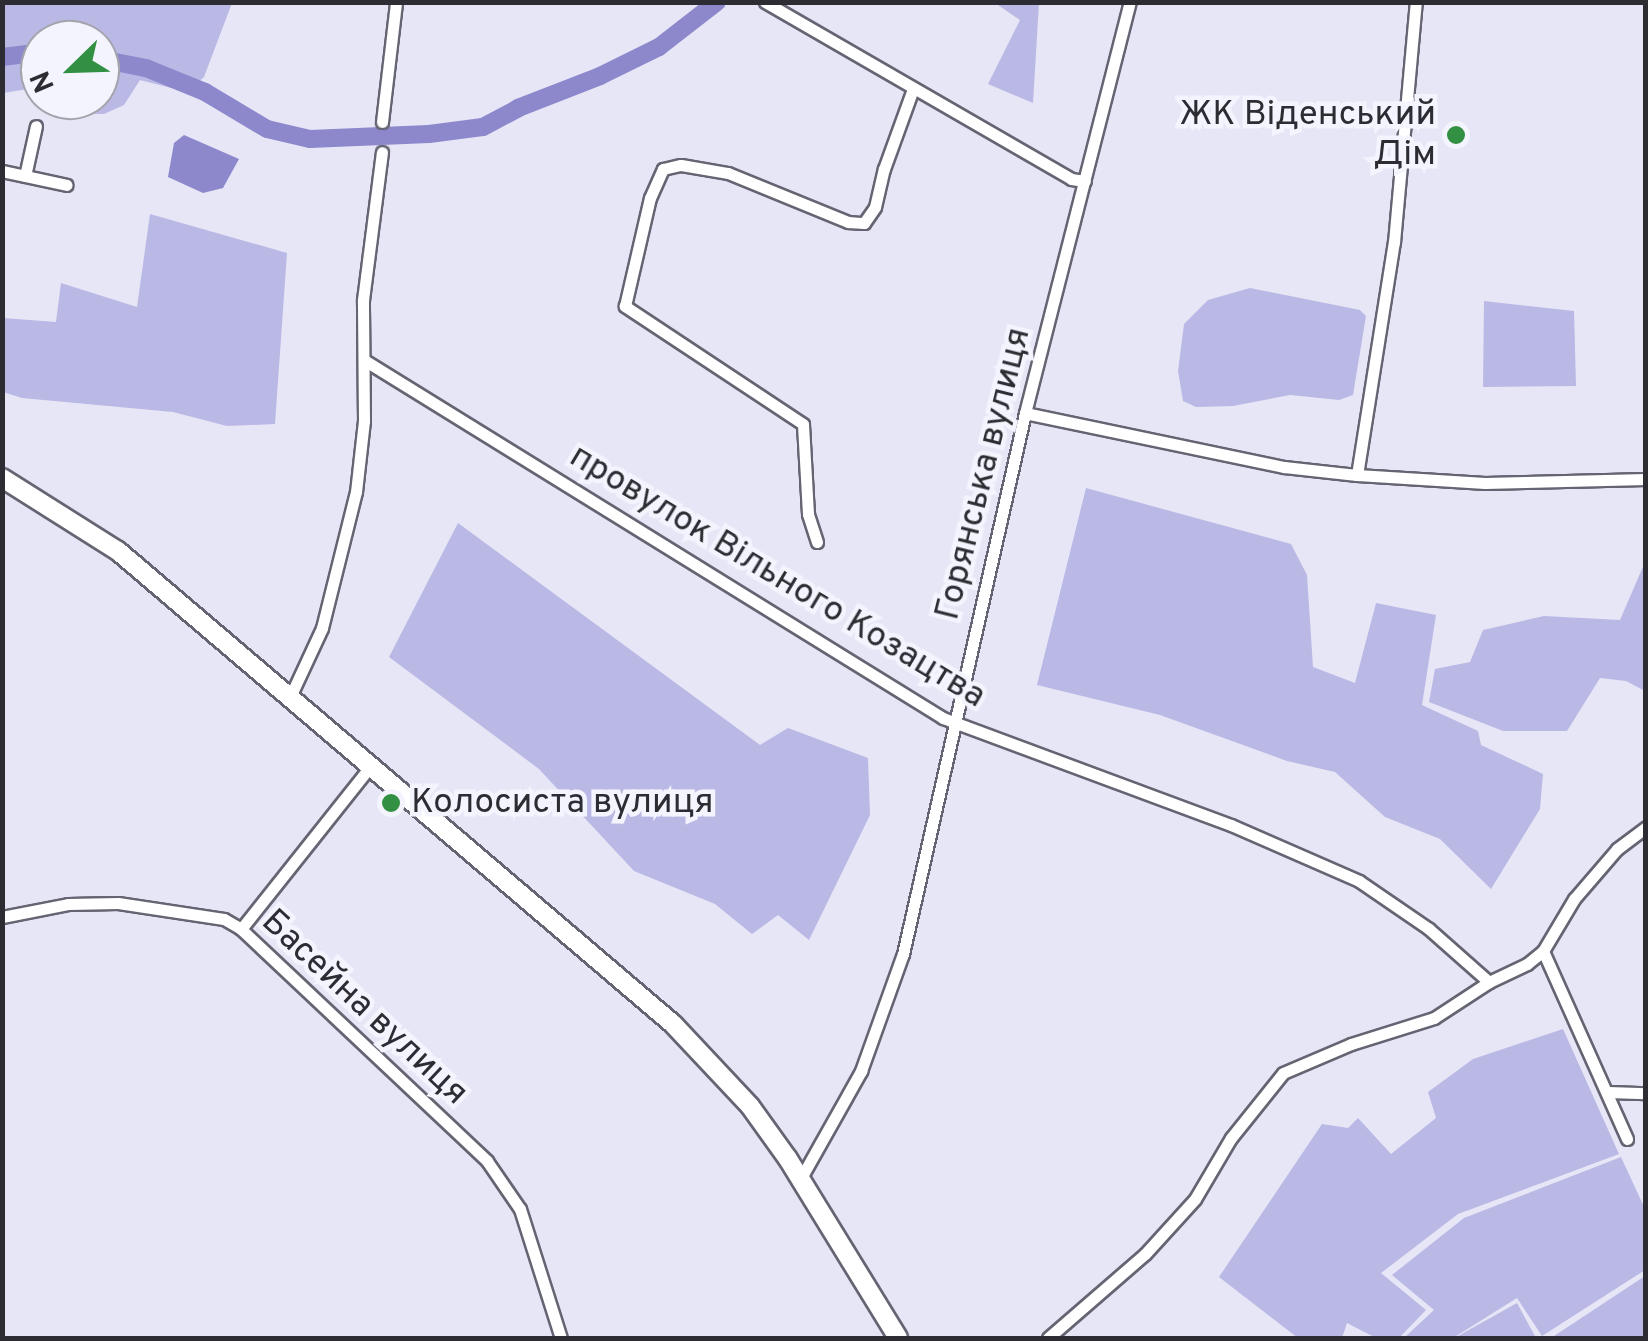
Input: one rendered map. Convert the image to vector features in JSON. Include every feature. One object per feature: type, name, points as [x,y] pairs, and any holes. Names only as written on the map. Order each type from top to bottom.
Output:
[{"type":"main road","points":[[2,478],[118,551],[673,1024],[750,1106],[800,1178],[898,1338]]},
{"type":"street","points":[[382,122],[396,2]]},
{"type":"street","points":[[765,2],[1071,178],[1085,181]]},
{"type":"street","name":"Горянська вулиця","points":[[800,1178],[861,1071],[903,954],[1025,413],[1130,2]]},
{"type":"street","points":[[1357,475],[1396,230],[1416,2]]},
{"type":"street","points":[[816,542],[808,514],[803,424],[625,306],[650,198],[663,169],[681,165],[728,173],[848,222],[864,224],[875,207],[884,168],[913,88]]},
{"type":"street","points":[[25,176],[36,126]]},
{"type":"street","points":[[290,696],[322,628],[356,492],[364,421],[363,300],[382,152]]},
{"type":"street","points":[[2,172],[66,185]]},
{"type":"street","name":"провулок Вільного Козацтва","points":[[364,360],[953,722],[1231,824],[1359,881],[1429,929],[1489,982]]},
{"type":"street","points":[[1025,413],[1284,467],[1357,475],[1485,483],[1646,479]]},
{"type":"street","points":[[241,929],[370,767]]},
{"type":"street","points":[[1048,1338],[1145,1254],[1195,1199],[1231,1138],[1283,1073],[1351,1044],[1434,1018],[1543,952],[1574,899],[1616,849],[1646,826]]},
{"type":"street","name":"Басейна вулиця","points":[[2,917],[68,904],[118,903],[224,919],[241,929],[487,1161],[520,1210],[561,1338]]},
{"type":"street","points":[[1543,952],[1627,1140]]},
{"type":"street","points":[[1608,1092],[1646,1093]]},
{"type":"shaded area","points":[[3,2],[232,2],[204,77],[187,92],[140,80],[120,107],[120,20],[20,20],[20,90],[3,93]]},
{"type":"shaded area","points":[[995,3],[1039,3],[1033,103],[988,84],[1020,20]]},
{"type":"shaded area","points":[[184,135],[239,159],[223,188],[203,193],[168,177],[174,143]]},
{"type":"shaded area","points":[[150,214],[287,253],[275,424],[227,426],[173,412],[22,398],[3,392],[3,318],[56,322],[61,283],[137,307]]},
{"type":"shaded area","points":[[1250,288],[1360,310],[1366,316],[1353,395],[1339,400],[1290,395],[1233,406],[1196,407],[1183,401],[1178,371],[1184,324],[1208,300]]},
{"type":"shaded area","points":[[1484,301],[1574,311],[1576,386],[1483,387]]},
{"type":"shaded area","points":[[1086,488],[1291,544],[1307,575],[1313,667],[1355,683],[1376,603],[1436,615],[1422,705],[1478,731],[1481,745],[1543,774],[1540,809],[1491,889],[1440,839],[1385,817],[1335,772],[1287,761],[1160,715],[1037,685]]},
{"type":"shaded area","points":[[458,523],[760,745],[788,728],[868,758],[870,815],[809,940],[778,915],[752,934],[715,904],[634,871],[539,769],[389,657]]},
{"type":"shaded area","points":[[1645,562],[1645,691],[1626,681],[1600,678],[1567,731],[1503,731],[1429,702],[1435,669],[1470,662],[1483,630],[1544,616],[1620,620]]},
{"type":"shaded area","points":[[1563,1029],[1619,1154],[1458,1214],[1381,1273],[1426,1310],[1399,1338],[1376,1338],[1347,1323],[1342,1338],[1298,1338],[1219,1277],[1322,1124],[1348,1128],[1358,1118],[1391,1154],[1436,1118],[1428,1092],[1473,1059]]},
{"type":"shaded area","points":[[1621,1157],[1645,1209],[1645,1270],[1542,1336],[1517,1298],[1453,1338],[1404,1338],[1434,1310],[1392,1275],[1464,1218]]},
{"type":"shaded area","points":[[1645,1276],[1645,1338],[1551,1338]]},
{"type":"shaded area","points":[[1517,1303],[1536,1338],[1458,1338],[1458,1336]]},
{"type":"waterway","points":[[120,63],[146,68],[205,92],[267,129],[310,139],[429,134],[483,127],[518,108],[600,76],[659,47],[717,2]]},
{"type":"waterway","points":[[2,57],[20,55]]},
{"type":"place","name":"ЖК Віденський Дім","points":[[1456,135]]},
{"type":"place","name":"Колосиста вулиця","points":[[391,803]]}]
